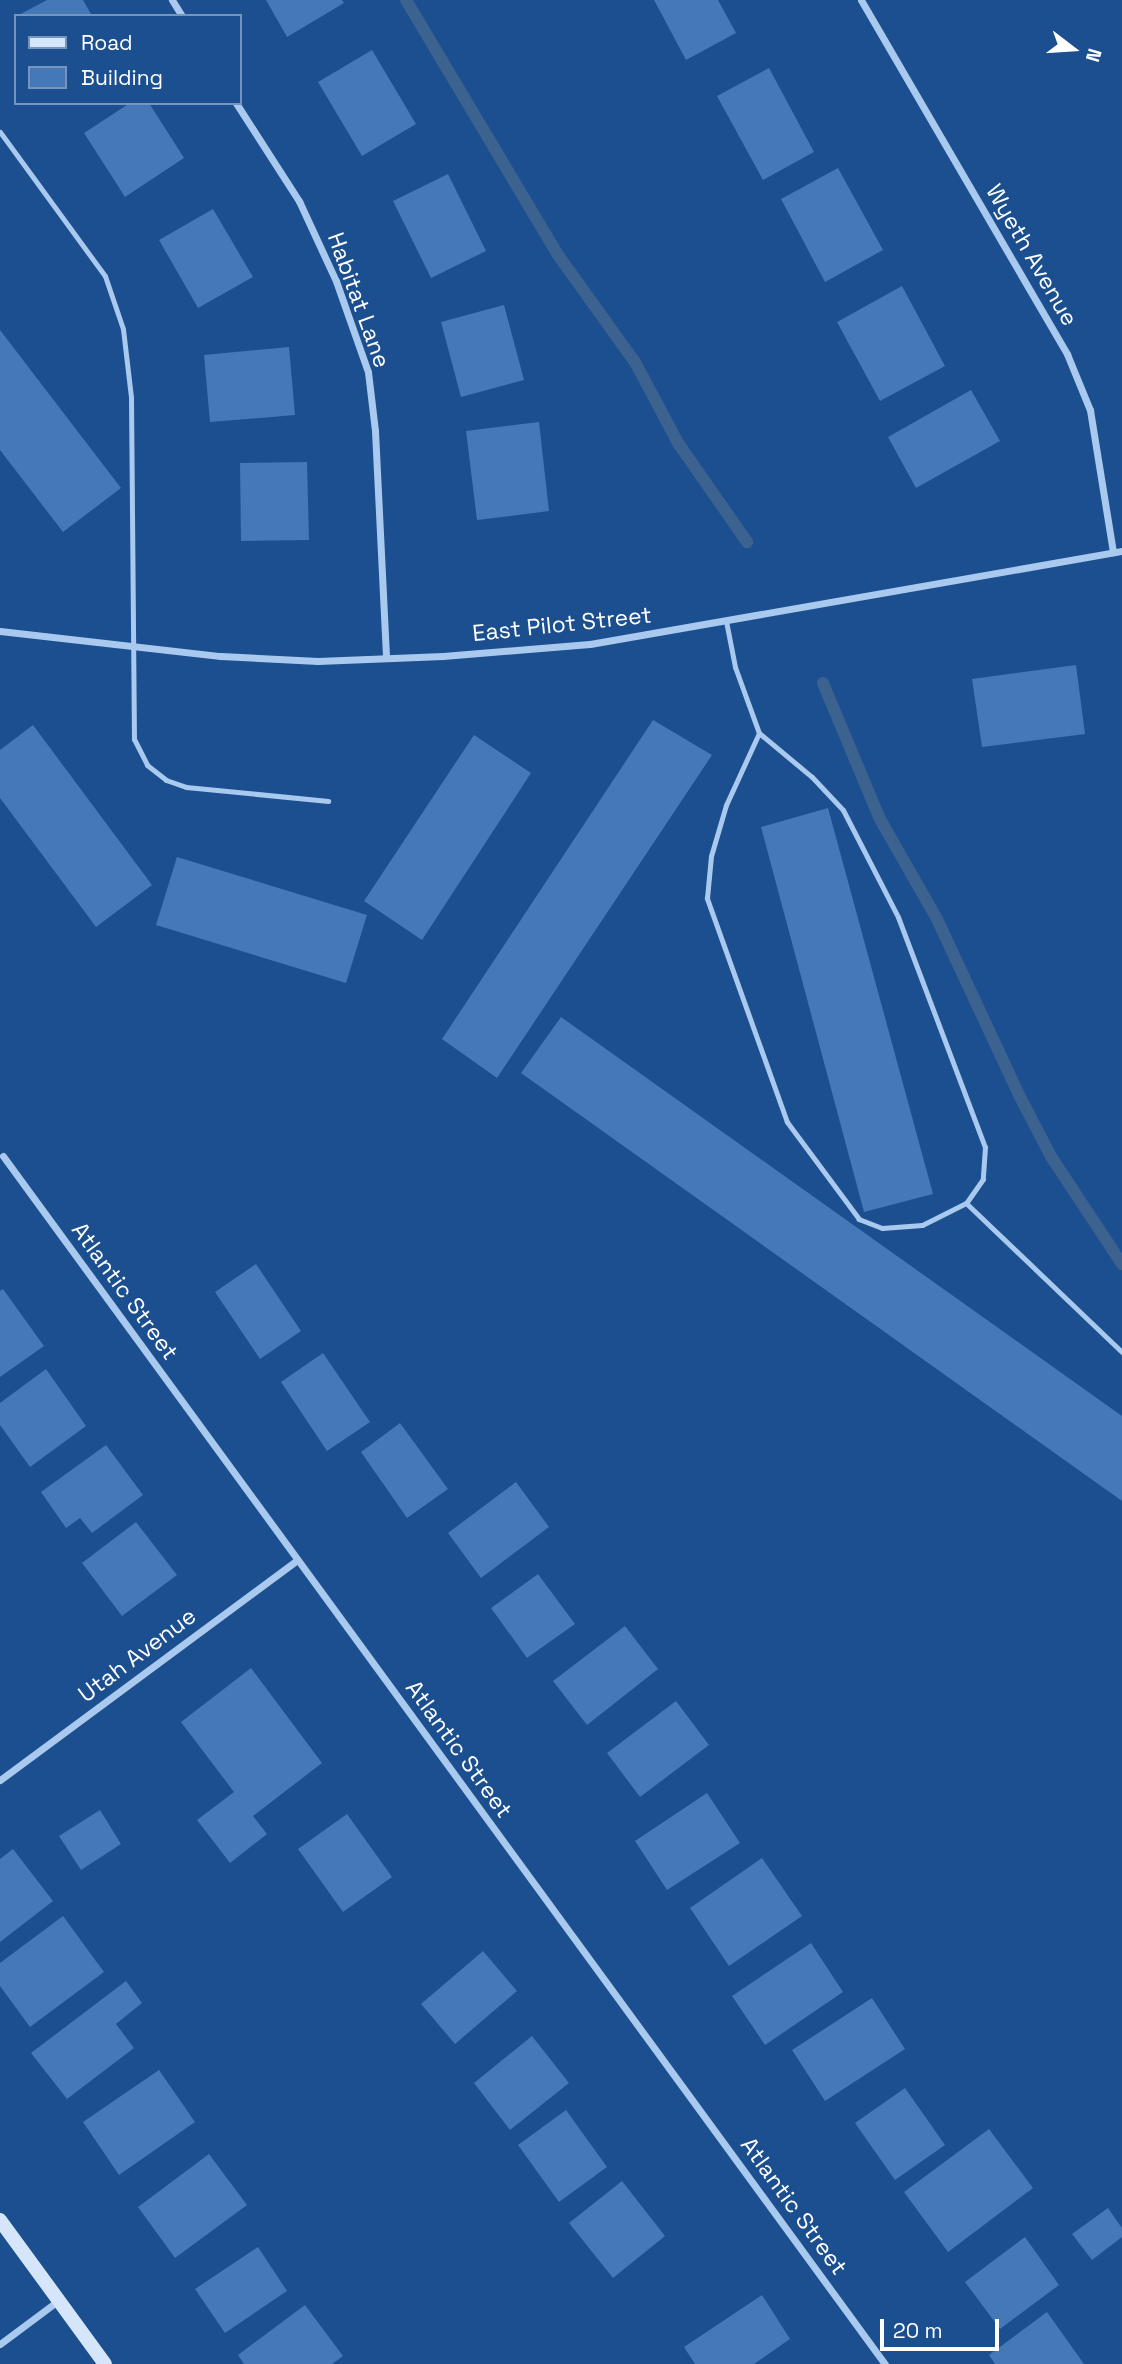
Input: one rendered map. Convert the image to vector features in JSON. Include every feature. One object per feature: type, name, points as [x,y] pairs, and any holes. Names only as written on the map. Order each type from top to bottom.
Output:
[{"type":"main road","points":[[0,2220],[105,2364]]},
{"type":"street","name":"Wyeth Avenue","points":[[861,0],[1067,354],[1090,410],[1113,552]]},
{"type":"street","name":"Habitat Lane","points":[[237,105],[299,201],[336,281],[368,372],[376,431],[386,658]]},
{"type":"street","name":"East Pilot Street","points":[[0,631],[132,646],[318,661],[590,644],[1122,551]]},
{"type":"street","name":"Atlantic Street","points":[[3,1156],[886,2364]]},
{"type":"street","name":"Utah Avenue","points":[[0,1780],[297,1560]]},
{"type":"street","points":[[0,2344],[58,2300]]},
{"type":"lane","points":[[0,132],[104,275],[123,329],[131,397],[134,739],[148,765],[166,780],[186,787],[328,801]]},
{"type":"lane","points":[[726,621],[735,667],[759,733],[812,777],[843,810],[898,917],[985,1147],[983,1179],[966,1203],[922,1225],[882,1228],[859,1219],[787,1122],[707,898],[711,856],[726,805],[759,733]]},
{"type":"lane","points":[[966,1203],[1122,1352]]},
{"type":"building","points":[[47,0],[83,0],[91,14],[21,14]]},
{"type":"building","points":[[266,0],[342,0],[344,3],[287,37]]},
{"type":"building","points":[[654,0],[718,0],[736,33],[686,60]]},
{"type":"building","points":[[372,50],[416,124],[362,156],[318,82]]},
{"type":"building","points":[[769,68],[814,152],[763,180],[717,96]]},
{"type":"building","points":[[127,105],[150,105],[184,158],[125,197],[84,133]]},
{"type":"building","points":[[838,168],[883,250],[825,282],[781,199]]},
{"type":"building","points":[[448,174],[486,251],[431,278],[393,201]]},
{"type":"building","points":[[213,209],[253,277],[198,308],[159,240]]},
{"type":"building","points":[[902,286],[945,366],[880,401],[837,322]]},
{"type":"building","points":[[504,305],[524,380],[461,397],[441,322]]},
{"type":"building","points":[[0,330],[121,488],[63,532],[0,450]]},
{"type":"building","points":[[289,347],[295,415],[210,422],[204,355]]},
{"type":"building","points":[[971,390],[1000,441],[916,488],[888,437]]},
{"type":"building","points":[[539,422],[549,511],[477,520],[466,431]]},
{"type":"building","points":[[307,462],[309,540],[241,541],[240,463]]},
{"type":"building","points":[[1076,665],[1085,734],[982,747],[972,679]]},
{"type":"building","points":[[653,720],[712,755],[497,1078],[442,1039]]},
{"type":"building","points":[[33,725],[152,885],[96,927],[0,798],[0,750]]},
{"type":"building","points":[[474,735],[531,773],[422,940],[364,901]]},
{"type":"building","points":[[828,808],[933,1194],[864,1212],[761,827]]},
{"type":"building","points":[[177,857],[367,915],[346,983],[156,925]]},
{"type":"building","points":[[561,1017],[1122,1416],[1122,1501],[521,1073]]},
{"type":"building","points":[[256,1264],[301,1331],[260,1359],[215,1292]]},
{"type":"building","points":[[3,1289],[44,1346],[0,1377],[0,1291]]},
{"type":"building","points":[[323,1353],[370,1422],[327,1451],[281,1382]]},
{"type":"building","points":[[46,1369],[86,1426],[30,1467],[0,1425],[0,1403]]},
{"type":"building","points":[[400,1423],[448,1489],[407,1518],[361,1452]]},
{"type":"building","points":[[106,1445],[143,1495],[92,1533],[80,1518],[66,1528],[41,1492]]},
{"type":"building","points":[[516,1482],[549,1527],[481,1578],[448,1533]]},
{"type":"building","points":[[136,1522],[177,1575],[122,1616],[82,1563]]},
{"type":"building","points":[[538,1574],[575,1624],[527,1658],[491,1608]]},
{"type":"building","points":[[625,1626],[658,1669],[587,1725],[553,1681]]},
{"type":"building","points":[[251,1668],[322,1763],[253,1816],[267,1834],[230,1863],[197,1820],[234,1792],[181,1722]]},
{"type":"building","points":[[676,1701],[709,1745],[640,1797],[607,1753]]},
{"type":"building","points":[[707,1793],[740,1843],[667,1890],[635,1841]]},
{"type":"building","points":[[100,1810],[121,1844],[81,1870],[59,1836]]},
{"type":"building","points":[[347,1814],[392,1877],[343,1912],[298,1849]]},
{"type":"building","points":[[13,1849],[53,1901],[0,1942],[0,1859]]},
{"type":"building","points":[[762,1858],[802,1916],[729,1966],[690,1908]]},
{"type":"building","points":[[63,1916],[104,1972],[30,2027],[0,1986],[0,1963]]},
{"type":"building","points":[[811,1943],[843,1992],[765,2045],[732,1996]]},
{"type":"building","points":[[483,1951],[517,1991],[455,2044],[421,2004]]},
{"type":"building","points":[[126,1981],[142,2003],[116,2024],[134,2048],[67,2099],[31,2053]]},
{"type":"building","points":[[872,1998],[905,2049],[825,2101],[792,2050]]},
{"type":"building","points":[[532,2036],[569,2083],[510,2130],[474,2083]]},
{"type":"building","points":[[159,2070],[195,2122],[119,2175],[83,2122]]},
{"type":"building","points":[[905,2088],[945,2145],[895,2180],[855,2123]]},
{"type":"building","points":[[566,2110],[607,2167],[559,2202],[518,2145]]},
{"type":"building","points":[[989,2129],[1033,2188],[948,2252],[904,2192]]},
{"type":"building","points":[[209,2154],[247,2205],[175,2258],[138,2207]]},
{"type":"building","points":[[622,2181],[665,2236],[613,2278],[569,2223]]},
{"type":"building","points":[[1108,2208],[1122,2228],[1122,2237],[1092,2260],[1072,2234]]},
{"type":"building","points":[[1025,2237],[1059,2285],[1000,2329],[965,2282]]},
{"type":"building","points":[[258,2247],[287,2291],[225,2333],[195,2289]]},
{"type":"building","points":[[762,2295],[790,2339],[754,2364],[695,2364],[684,2347]]},
{"type":"building","points":[[305,2305],[343,2356],[332,2364],[244,2364],[238,2355]]},
{"type":"building","points":[[1047,2312],[1084,2364],[995,2364],[989,2355]]},
{"type":"waterway","points":[[406,0],[558,255],[635,362],[678,443],[747,542]]},
{"type":"waterway","points":[[823,683],[880,819],[937,919],[1019,1095],[1052,1158],[1122,1264]]}]
